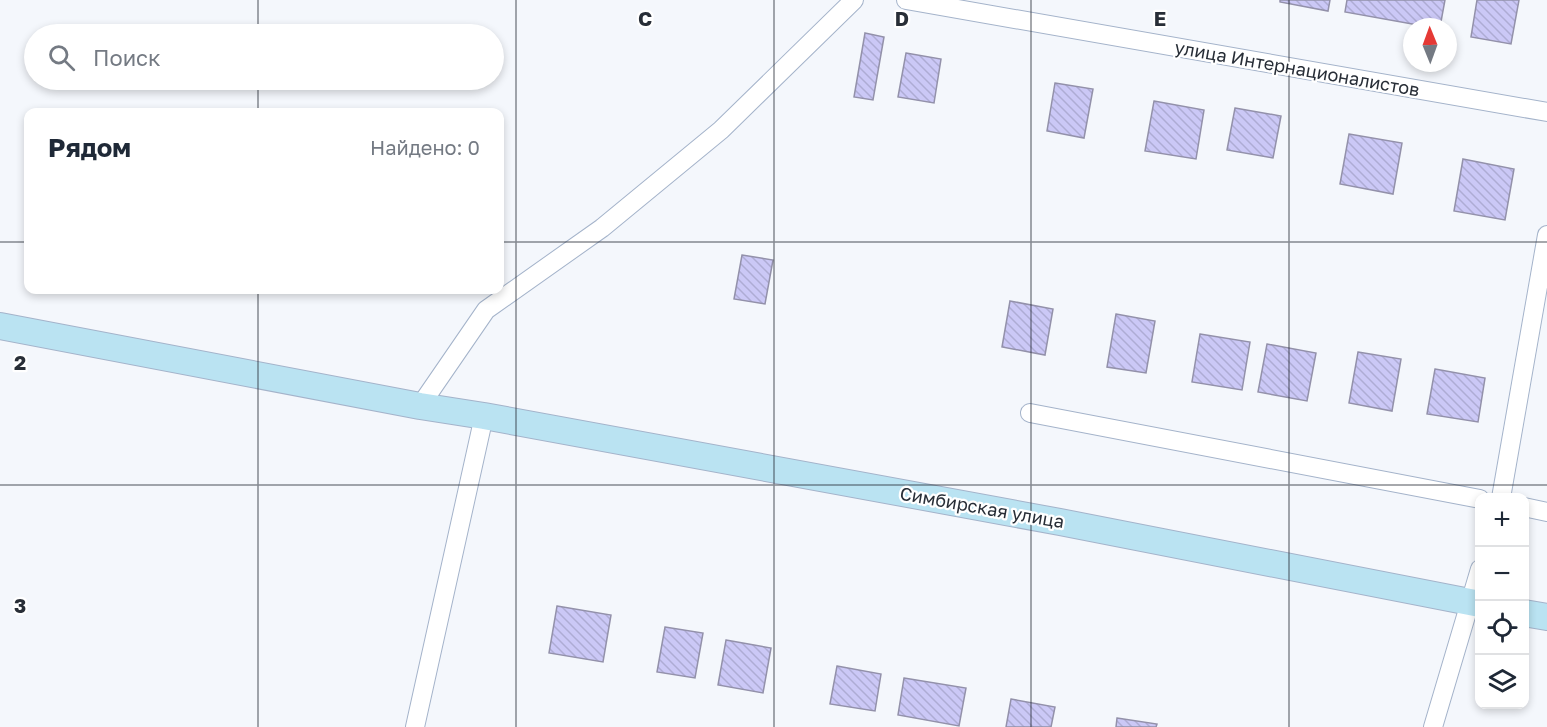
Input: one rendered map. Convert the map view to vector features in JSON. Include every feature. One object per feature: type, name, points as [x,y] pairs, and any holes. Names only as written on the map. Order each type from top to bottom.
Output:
[{"type":"main road","name":"Симбирская улица","points":[[0,326],[420,406],[1060,522],[1474,603]]},
{"type":"main road","points":[[1529,614],[1547,617]]},
{"type":"street","points":[[420,406],[486,310],[602,228],[722,130],[854,0]]},
{"type":"street","name":"улица Интернационалистов","points":[[906,0],[1547,112]]},
{"type":"street","points":[[1502,493],[1547,235]]},
{"type":"street","points":[[1030,413],[1475,498]]},
{"type":"street","points":[[415,727],[484,416]]},
{"type":"street","points":[[1529,508],[1547,512]]},
{"type":"street","points":[[1433,727],[1474,603]]},
{"type":"building","points":[[1280,0],[1330,0],[1328,11],[1280,2]]},
{"type":"building","points":[[1347,0],[1445,0],[1442,18],[1403,18],[1403,22],[1345,12]]},
{"type":"building","points":[[1477,0],[1519,0],[1511,44],[1471,37]]},
{"type":"building","points":[[865,33],[884,37],[873,100],[854,97]]},
{"type":"building","points":[[906,53],[941,59],[934,103],[898,97]]},
{"type":"building","points":[[1055,83],[1093,89],[1084,138],[1047,131]]},
{"type":"building","points":[[1154,101],[1204,110],[1196,159],[1145,151]]},
{"type":"building","points":[[1235,108],[1281,116],[1273,158],[1227,150]]},
{"type":"building","points":[[1349,134],[1402,143],[1393,194],[1340,184]]},
{"type":"building","points":[[1463,159],[1514,169],[1505,220],[1454,211]]},
{"type":"building","points":[[742,255],[773,260],[765,304],[734,299]]},
{"type":"building","points":[[1010,301],[1053,309],[1045,355],[1002,347]]},
{"type":"building","points":[[1116,314],[1155,321],[1146,373],[1107,367]]},
{"type":"building","points":[[1200,334],[1250,342],[1242,390],[1192,382]]},
{"type":"building","points":[[1267,344],[1316,353],[1307,401],[1258,392]]},
{"type":"building","points":[[1358,352],[1401,359],[1392,411],[1349,403]]},
{"type":"building","points":[[1435,369],[1485,378],[1478,422],[1427,414]]},
{"type":"building","points":[[557,606],[611,615],[603,662],[549,653]]},
{"type":"building","points":[[665,627],[703,633],[695,678],[657,672]]},
{"type":"building","points":[[726,640],[771,648],[763,693],[718,685]]},
{"type":"building","points":[[837,666],[881,674],[875,711],[830,704]]},
{"type":"building","points":[[904,678],[966,688],[959,726],[898,715]]},
{"type":"building","points":[[1011,699],[1055,707],[1051,727],[1006,727]]},
{"type":"building","points":[[1117,718],[1157,724],[1156,727],[1116,727]]}]
